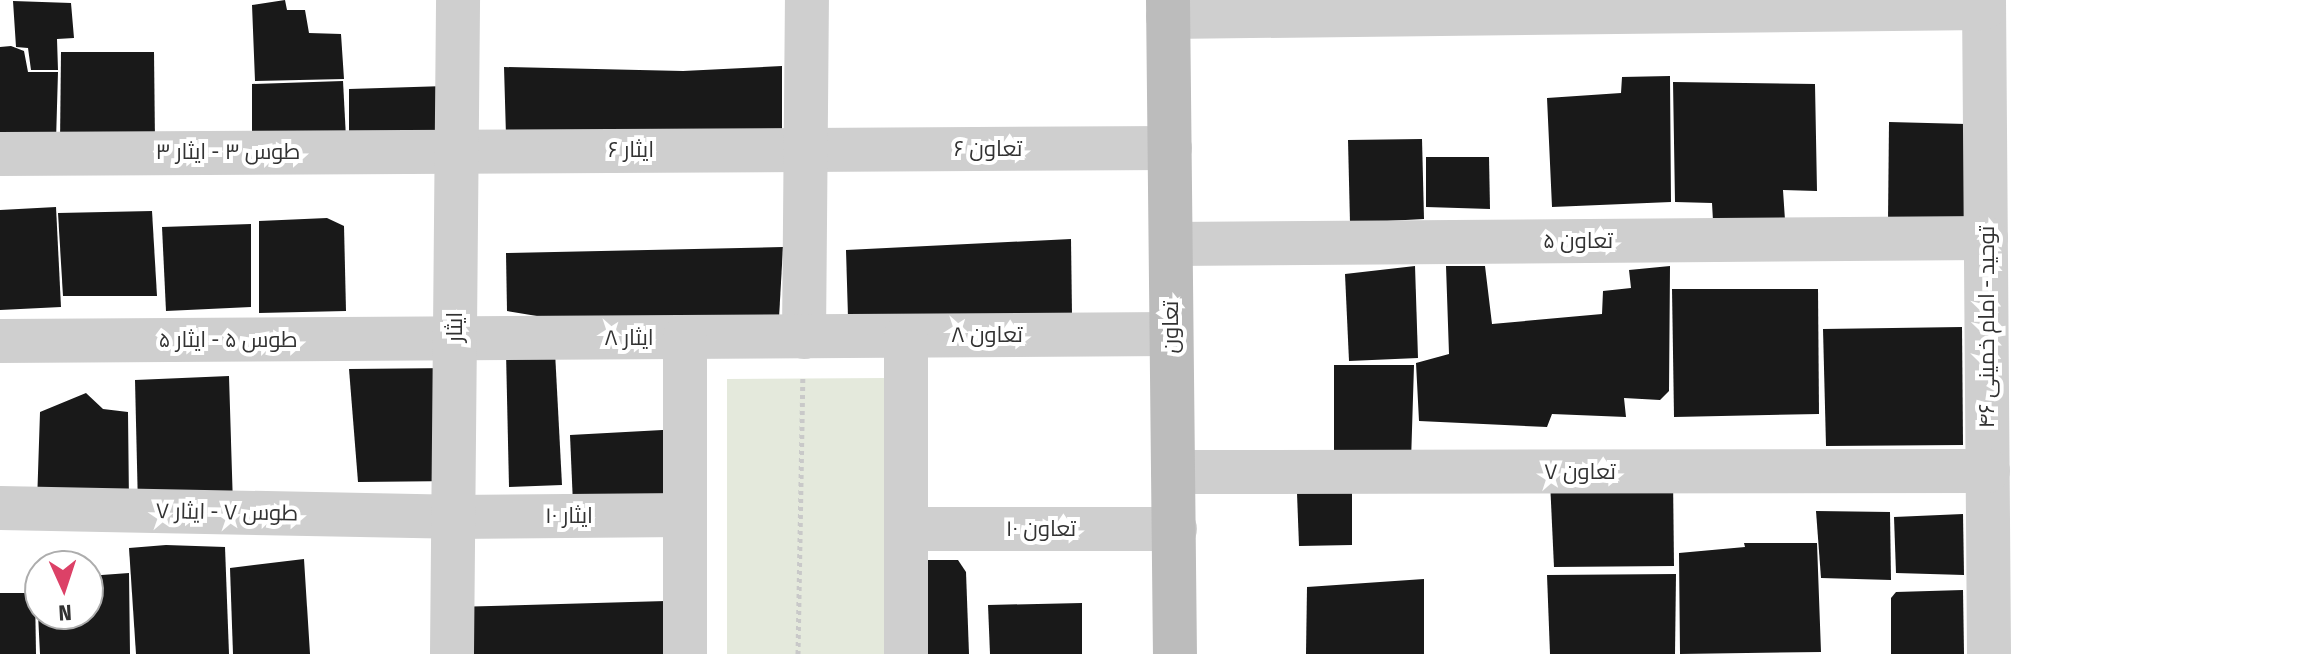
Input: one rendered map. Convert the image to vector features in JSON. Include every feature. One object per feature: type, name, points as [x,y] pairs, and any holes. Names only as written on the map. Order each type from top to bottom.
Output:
[{"type":"main road","name":"تعاون","points":[[1168,8],[1175,654]]},
{"type":"street","name":"ایثار","points":[[452,654],[458,0]]},
{"type":"street","points":[[804,337],[807,0]]},
{"type":"street","points":[[1168,8],[1984,4]]},
{"type":"street","name":"توحید - امام خمینی ۴۶","points":[[1984,4],[1989,654]]},
{"type":"street","name":"تعاون ۶","points":[[805,149],[1170,148]]},
{"type":"street","name":"ایثار ۶","points":[[456,151],[805,149]]},
{"type":"street","name":"طوس ۳ - ایثار ۳","points":[[0,154],[456,151]]},
{"type":"street","name":"تعاون ۵","points":[[1171,244],[1986,238]]},
{"type":"street","name":"تعاون ۸","points":[[804,337],[1171,334]]},
{"type":"street","points":[[906,336],[906,654]]},
{"type":"street","points":[[685,337],[685,654]]},
{"type":"street","name":"ایثار ۸","points":[[455,338],[804,337]]},
{"type":"street","name":"طوس ۵ - ایثار ۵","points":[[0,341],[455,338]]},
{"type":"street","name":"تعاون ۷","points":[[1173,472],[1988,471]]},
{"type":"street","name":"طوس ۷ - ایثار ۷","points":[[0,508],[453,517]]},
{"type":"street","name":"ایثار ۱۰","points":[[453,517],[684,515]]},
{"type":"street","name":"تعاون ۱۰","points":[[908,529],[1175,529]]},
{"type":"path","points":[[798,654],[804,337]]},
{"type":"shaded area","points":[[887,378],[887,654],[727,654],[727,379]]},
{"type":"building","points":[[285,0],[287,10],[305,10],[309,33],[341,34],[344,79],[255,81],[252,5]]},
{"type":"building","points":[[13,1],[71,3],[74,38],[57,39],[58,70],[31,70],[28,48],[16,47]]},
{"type":"building","points":[[11,46],[24,51],[28,72],[58,72],[56,141],[0,143],[0,47]]},
{"type":"building","points":[[61,52],[154,52],[155,143],[60,144]]},
{"type":"building","points":[[782,66],[782,133],[506,136],[504,67],[683,71]]},
{"type":"building","points":[[1670,76],[1671,202],[1552,207],[1547,98],[1621,93],[1622,77]]},
{"type":"building","points":[[343,81],[346,138],[252,142],[252,84]]},
{"type":"building","points":[[1673,82],[1815,84],[1817,191],[1783,190],[1785,220],[1713,221],[1712,203],[1675,202]]},
{"type":"building","points":[[446,86],[448,138],[349,139],[349,89]]},
{"type":"building","points":[[1889,122],[1966,124],[1965,222],[1888,221]]},
{"type":"building","points":[[1422,139],[1424,219],[1350,223],[1348,140]]},
{"type":"building","points":[[1426,157],[1489,157],[1490,209],[1426,207]]},
{"type":"building","points":[[56,207],[61,307],[0,310],[0,210]]},
{"type":"building","points":[[152,211],[157,296],[63,296],[58,213]]},
{"type":"building","points":[[327,218],[344,226],[346,311],[259,313],[259,221]]},
{"type":"building","points":[[251,224],[251,307],[166,311],[162,227]]},
{"type":"building","points":[[1071,239],[1072,315],[848,317],[846,250]]},
{"type":"building","points":[[783,247],[779,318],[549,318],[507,311],[506,253]]},
{"type":"building","points":[[1415,266],[1418,358],[1349,361],[1345,274]]},
{"type":"building","points":[[1446,266],[1485,266],[1492,324],[1602,314],[1603,291],[1631,288],[1629,270],[1670,266],[1669,391],[1660,400],[1624,398],[1626,417],[1552,414],[1547,427],[1419,421],[1416,363],[1449,354]]},
{"type":"building","points":[[1672,289],[1818,289],[1819,414],[1674,417]]},
{"type":"building","points":[[1962,327],[1963,445],[1826,446],[1823,329]]},
{"type":"building","points":[[506,352],[555,352],[562,485],[509,487]]},
{"type":"building","points":[[1334,365],[1414,365],[1411,462],[1334,459]]},
{"type":"building","points":[[453,368],[455,481],[358,482],[349,369]]},
{"type":"building","points":[[229,376],[233,506],[138,507],[135,380]]},
{"type":"building","points":[[86,393],[103,409],[128,412],[129,503],[37,503],[40,412]]},
{"type":"building","points":[[681,429],[682,503],[573,504],[570,435]]},
{"type":"building","points":[[1673,478],[1674,566],[1554,567],[1550,481]]},
{"type":"building","points":[[1352,492],[1352,545],[1299,546],[1297,493]]},
{"type":"building","points":[[1816,511],[1890,512],[1891,580],[1821,578]]},
{"type":"building","points":[[1963,514],[1964,575],[1896,573],[1894,517]]},
{"type":"building","points":[[1744,543],[1817,543],[1821,652],[1680,654],[1679,553],[1745,547]]},
{"type":"building","points":[[166,545],[225,547],[229,654],[136,654],[129,548]]},
{"type":"building","points":[[304,559],[310,654],[233,654],[230,568]]},
{"type":"building","points":[[928,560],[958,560],[966,572],[969,654],[920,654]]},
{"type":"building","points":[[129,573],[130,654],[40,654],[39,630],[104,630],[104,575]]},
{"type":"building","points":[[1676,574],[1675,654],[1550,654],[1547,575]]},
{"type":"building","points":[[1424,579],[1424,654],[1306,654],[1307,587]]},
{"type":"building","points":[[1963,590],[1964,654],[1891,654],[1891,598],[1896,592]]},
{"type":"building","points":[[0,593],[24,593],[24,630],[36,630],[36,654],[0,654]]},
{"type":"building","points":[[666,601],[666,654],[474,654],[453,607]]},
{"type":"building","points":[[1082,603],[1082,654],[990,654],[988,605]]}]
